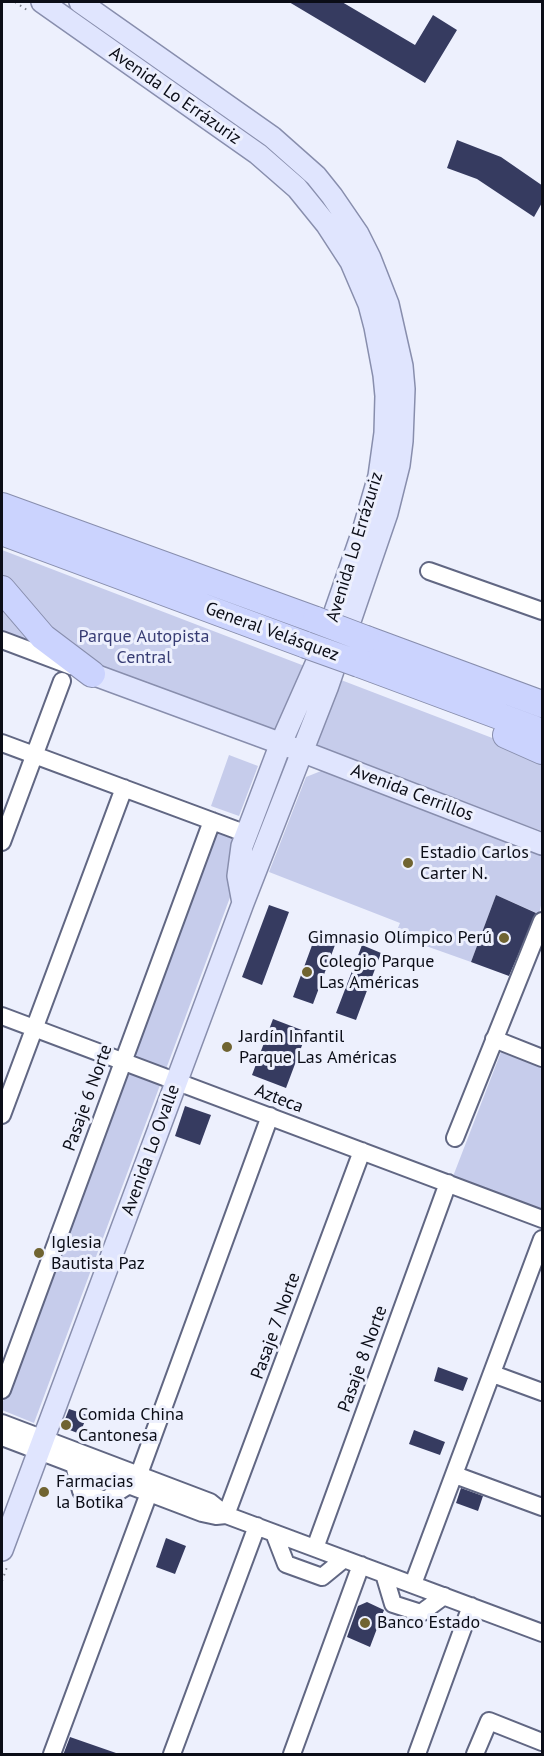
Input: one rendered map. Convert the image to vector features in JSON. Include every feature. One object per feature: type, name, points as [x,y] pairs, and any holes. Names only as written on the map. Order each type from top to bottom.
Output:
[{"type":"highway","name":"General Velásquez","points":[[2,506],[543,704]]},
{"type":"highway","name":"General Velásquez","points":[[2,532],[543,732]]},
{"type":"highway","points":[[2,589],[43,637],[92,674]]},
{"type":"highway","points":[[408,682],[469,717],[543,751]]},
{"type":"main road","name":"Avenida Lo Errázuriz","points":[[84,3],[253,123],[310,170],[332,196],[358,234],[376,270],[388,304],[402,366],[404,389],[399,465],[387,513],[327,687],[301,751]]},
{"type":"main road","name":"Avenida Lo Errázuriz","points":[[38,8],[278,170],[314,207],[351,262],[369,304],[381,354],[386,396],[385,433],[379,476],[363,531],[320,655],[281,743],[247,834],[237,876],[243,903]]},
{"type":"main road","name":"Avenida Cerrillos","points":[[92,674],[543,843]]},
{"type":"main road","name":"Avenida Lo Ovalle","points":[[2,1550],[301,751]]},
{"type":"street","points":[[429,571],[543,611]]},
{"type":"street","points":[[2,640],[92,674]]},
{"type":"street","points":[[2,842],[62,681]]},
{"type":"street","points":[[2,743],[247,834]]},
{"type":"street","points":[[2,1115],[124,788]]},
{"type":"street","name":"Pasaje 6 Norte","points":[[2,1390],[212,821]]},
{"type":"street","points":[[455,1138],[494,1040],[538,945],[543,921]]},
{"type":"street","name":"Azteca","points":[[2,1016],[543,1219]]},
{"type":"street","points":[[494,1040],[543,1058]]},
{"type":"street","points":[[134,1480],[270,1116]]},
{"type":"street","name":"Pasaje 7 Norte","points":[[226,1515],[362,1151]]},
{"type":"street","name":"Pasaje 8 Norte","points":[[315,1548],[448,1183]]},
{"type":"street","points":[[412,1584],[493,1374],[536,1279],[543,1239]]},
{"type":"street","points":[[493,1374],[543,1392]]},
{"type":"street","points":[[2,1423],[74,1465],[210,1502],[226,1515],[543,1633]]},
{"type":"street","points":[[2,1437],[40,1445],[134,1480],[149,1493],[202,1513],[216,1516],[226,1515]]},
{"type":"street","points":[[455,1475],[543,1507]]},
{"type":"street","points":[[52,1755],[149,1493]]},
{"type":"street","points":[[172,1755],[256,1526]]},
{"type":"street","points":[[274,1533],[286,1564],[322,1577],[344,1559]]},
{"type":"street","points":[[292,1755],[362,1565]]},
{"type":"street","points":[[384,1574],[393,1604],[422,1613],[444,1596]]},
{"type":"street","points":[[417,1755],[471,1606]]},
{"type":"street","points":[[476,1755],[489,1721],[543,1742]]},
{"type":"path","points":[[15,2],[38,8]]},
{"type":"green space","name":"Parque Autopista Central","points":[[2,550],[542,759],[542,831],[134,686],[90,666],[2,578]]},
{"type":"green space","name":"Parque Autopista Central","points":[[2,604],[43,650],[2,635]]},
{"type":"green space","points":[[229,755],[258,766],[239,816],[211,806]]},
{"type":"green space","name":"Estadio Carlos Carter N.","points":[[326,769],[542,853],[542,901],[539,914],[496,895],[471,962],[395,935],[400,923],[269,872],[306,777]]},
{"type":"green space","points":[[215,831],[237,839],[235,884],[34,1423],[2,1410],[2,1404]]},
{"type":"green space","points":[[501,1052],[542,1068],[542,1214],[452,1179]]},
{"type":"building","points":[[289,2],[342,2],[415,45],[433,15],[457,30],[425,83]]},
{"type":"building","points":[[457,140],[501,157],[543,186],[543,201],[534,217],[477,179],[447,168]]},
{"type":"building","name":"Gimnasio Olímpico Perú","points":[[496,895],[536,913],[509,976],[471,962]]},
{"type":"building","points":[[269,905],[289,912],[262,985],[242,977]]},
{"type":"building","points":[[318,929],[338,937],[313,1004],[293,997]]},
{"type":"building","points":[[362,945],[381,953],[356,1020],[336,1013]]},
{"type":"building","points":[[273,1019],[307,1032],[286,1088],[252,1075]]},
{"type":"building","points":[[185,1106],[211,1115],[200,1145],[175,1136]]},
{"type":"building","points":[[438,1367],[468,1378],[463,1391],[434,1381]]},
{"type":"building","points":[[69,1409],[87,1415],[80,1434],[62,1427]]},
{"type":"building","points":[[414,1430],[445,1442],[440,1455],[409,1444]]},
{"type":"building","points":[[461,1488],[483,1496],[478,1511],[456,1503]]},
{"type":"building","points":[[166,1538],[186,1546],[175,1574],[156,1567]]},
{"type":"building","name":"Banco Estado","points":[[367,1602],[384,1610],[370,1647],[347,1637],[358,1606]]},
{"type":"building","points":[[70,1737],[116,1753],[115,1755],[63,1755]]},
{"type":"place","name":"Estadio Carlos Carter N.","points":[[408,863]]},
{"type":"place","name":"Gimnasio Olímpico Perú","points":[[504,938]]},
{"type":"place","name":"Colegio Parque Las Américas","points":[[307,972]]},
{"type":"place","name":"Jardín Infantil Parque Las Américas","points":[[227,1047]]},
{"type":"place","name":"Iglesia Bautista Paz","points":[[39,1253]]},
{"type":"place","name":"Comida China Cantonesa","points":[[66,1425]]},
{"type":"place","name":"Farmacias la Botika","points":[[44,1492]]},
{"type":"place","name":"Banco Estado","points":[[365,1623]]}]
